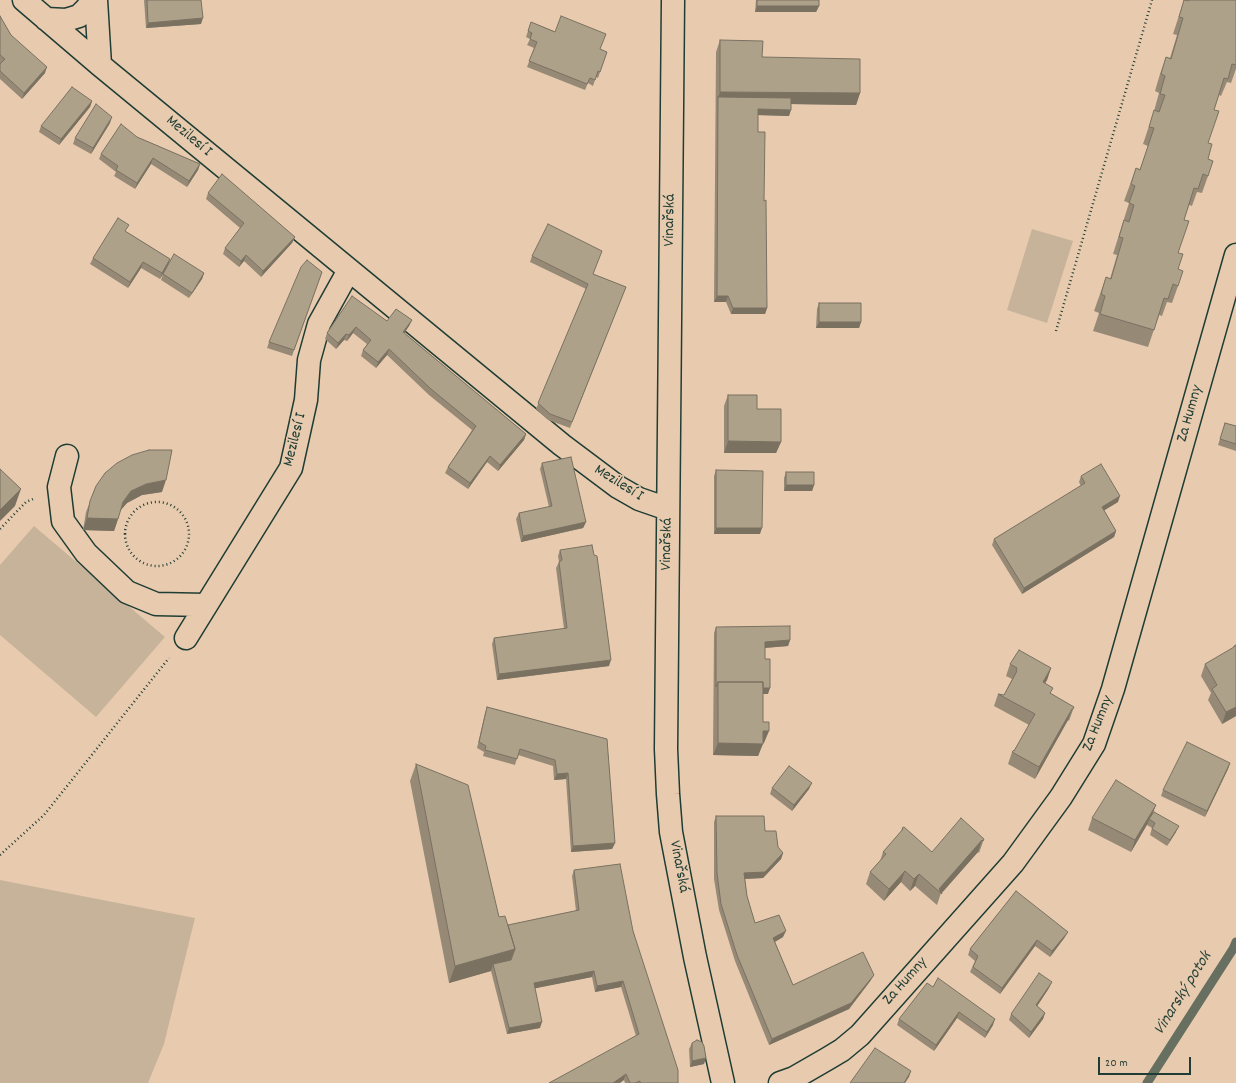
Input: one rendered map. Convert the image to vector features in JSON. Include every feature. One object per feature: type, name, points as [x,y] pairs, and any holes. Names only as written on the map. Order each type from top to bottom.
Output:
[{"type":"street","name":"Mezilesí I","points":[[24,0],[100,65],[562,445],[607,480],[631,495],[651,504],[668,509]]},
{"type":"street","points":[[46,18],[66,20],[79,16],[92,0]]},
{"type":"street","points":[[96,0],[100,65]]},
{"type":"street","name":"Vinařská","points":[[673,0],[666,749],[668,794],[671,832],[697,965],[723,1083]]},
{"type":"street","name":"Za Humny","points":[[780,1083],[794,1078],[828,1059],[860,1035],[1012,863],[1061,797],[1094,744],[1113,690],[1236,255]]},
{"type":"street","name":"Mezilesí I","points":[[186,638],[290,468],[306,400],[309,360],[319,324],[349,270]]},
{"type":"street","points":[[67,456],[59,487],[63,521],[86,553],[127,592],[156,604],[206,605]]},
{"type":"path","points":[[1056,331],[1152,0]]},
{"type":"path","points":[[0,530],[26,502],[59,487]]},
{"type":"path","points":[[164,503],[173,506],[181,513],[186,521],[189,532],[183,553],[175,561],[164,565],[154,566],[143,563],[134,557],[128,548],[125,538],[129,519],[144,505],[164,503]]},
{"type":"path","points":[[0,855],[44,815],[186,638]]},
{"type":"shaded area","points":[[1032,229],[1073,241],[1047,323],[1007,310]]},
{"type":"shaded area","points":[[34,526],[165,637],[96,717],[0,635],[0,565]]},
{"type":"shaded area","points":[[0,880],[195,918],[164,1044],[148,1083],[0,1083]]},
{"type":"building","points":[[147,0],[201,0],[203,18],[148,23]]},
{"type":"building","points":[[757,0],[819,0],[819,6],[757,6]]},
{"type":"building","points":[[1184,0],[1236,0],[1236,65],[1232,64],[1228,79],[1224,78],[1214,110],[1219,111],[1208,143],[1212,144],[1208,159],[1213,161],[1208,176],[1203,174],[1198,189],[1194,188],[1184,220],[1189,221],[1178,253],[1183,254],[1178,269],[1183,271],[1178,286],[1173,284],[1168,299],[1164,298],[1154,330],[1100,314],[1105,296],[1101,294],[1106,277],[1111,279],[1123,238],[1119,237],[1124,220],[1129,222],[1134,205],[1129,203],[1135,186],[1131,184],[1136,168],[1140,170],[1154,128],[1149,127],[1154,110],[1159,112],[1165,95],[1160,94],[1165,76],[1161,74],[1166,57],[1171,59],[1183,18],[1179,17]]},
{"type":"building","points":[[0,16],[11,35],[47,67],[24,93],[0,71],[0,64],[5,59],[0,55]]},
{"type":"building","points":[[561,16],[606,34],[600,49],[607,52],[600,72],[598,71],[595,80],[590,78],[587,84],[529,61],[537,42],[530,39],[532,33],[528,31],[531,22],[555,32]]},
{"type":"building","points":[[720,40],[763,41],[762,57],[860,59],[860,93],[720,92]]},
{"type":"building","points":[[72,87],[92,101],[61,139],[41,126]]},
{"type":"building","points":[[718,97],[791,98],[791,110],[758,109],[758,132],[765,132],[764,201],[766,200],[767,308],[733,308],[728,296],[717,296]]},
{"type":"building","points":[[96,104],[112,117],[93,148],[75,138]]},
{"type":"building","points":[[121,124],[137,137],[200,164],[189,181],[153,158],[137,183],[116,170],[118,166],[101,154]]},
{"type":"building","points":[[222,174],[295,237],[263,271],[246,255],[241,261],[225,248],[244,223],[208,193]]},
{"type":"building","points":[[118,218],[129,225],[125,231],[170,259],[162,273],[143,262],[130,282],[93,258]]},
{"type":"building","points":[[548,224],[602,251],[593,274],[626,287],[572,422],[550,414],[538,403],[588,284],[532,256]]},
{"type":"building","points":[[174,254],[204,273],[192,293],[163,274]]},
{"type":"building","points":[[307,260],[322,272],[294,350],[269,342],[301,267]]},
{"type":"building","points":[[352,296],[387,321],[396,309],[412,320],[403,332],[526,434],[500,465],[490,456],[470,483],[448,467],[476,426],[431,389],[389,349],[378,362],[363,350],[371,340],[356,327],[349,335],[346,334],[338,343],[327,333]]},
{"type":"building","points":[[819,303],[861,303],[861,322],[819,322]]},
{"type":"building","points":[[728,395],[757,395],[757,409],[781,409],[781,442],[728,441]]},
{"type":"building","points":[[1225,423],[1236,426],[1236,444],[1220,439]]},
{"type":"building","points":[[149,450],[172,450],[166,480],[146,484],[131,491],[123,502],[118,519],[87,518],[90,501],[96,486],[105,473],[117,463],[132,455]]},
{"type":"building","points":[[571,457],[586,522],[523,536],[519,513],[552,506],[542,463]]},
{"type":"building","points":[[1101,464],[1120,496],[1102,507],[1116,531],[1024,588],[994,539],[1085,483],[1081,476]]},
{"type":"building","points":[[0,469],[21,489],[0,510]]},
{"type":"building","points":[[716,470],[763,471],[762,528],[716,528]]},
{"type":"building","points":[[786,472],[814,472],[814,485],[786,485]]},
{"type":"building","points":[[592,545],[594,555],[597,556],[611,660],[499,674],[494,638],[567,628],[559,562],[562,560],[560,550]]},
{"type":"building","points":[[790,626],[790,640],[765,642],[765,659],[770,659],[770,688],[763,688],[763,682],[718,682],[716,687],[716,627]]},
{"type":"building","points":[[1236,645],[1236,707],[1226,712],[1212,689],[1217,685],[1205,664]]},
{"type":"building","points":[[1019,650],[1051,668],[1043,682],[1053,688],[1050,693],[1074,707],[1039,767],[1012,752],[1035,714],[998,694],[1004,695],[1017,671],[1017,668],[1010,664]]},
{"type":"building","points":[[718,682],[763,682],[763,722],[769,722],[769,731],[763,731],[763,744],[718,743]]},
{"type":"building","points":[[487,707],[607,739],[615,843],[573,846],[568,773],[557,774],[555,760],[520,749],[517,759],[485,750],[486,746],[479,742]]},
{"type":"building","points":[[1187,742],[1230,763],[1207,811],[1163,790]]},
{"type":"building","points":[[416,764],[468,785],[499,917],[505,916],[515,949],[455,966]]},
{"type":"building","points":[[789,766],[812,783],[794,805],[772,788]]},
{"type":"building","points":[[1116,780],[1156,805],[1135,840],[1092,818]]},
{"type":"building","points":[[1154,812],[1179,826],[1170,840],[1152,829],[1155,823],[1149,819]]},
{"type":"building","points":[[716,816],[764,816],[765,831],[776,831],[778,847],[783,853],[765,872],[744,873],[747,896],[755,923],[779,915],[786,931],[773,938],[793,985],[863,952],[874,975],[851,1003],[772,1039],[737,955],[721,904],[717,873]]},
{"type":"building","points":[[961,818],[984,839],[939,889],[942,894],[919,874],[914,879],[905,871],[889,889],[870,872],[886,854],[883,852],[903,829],[902,828],[904,827],[932,852]]},
{"type":"building","points":[[620,864],[633,931],[678,1070],[678,1083],[640,1083],[640,1081],[630,1083],[626,1074],[613,1083],[549,1083],[639,1034],[623,981],[597,986],[594,971],[534,983],[542,1022],[509,1028],[493,964],[511,960],[515,949],[508,925],[579,910],[574,870]]},
{"type":"building","points":[[1016,891],[1068,932],[1052,951],[1037,940],[1002,988],[973,967],[978,956],[970,949]]},
{"type":"building","points":[[1039,973],[1052,982],[1036,1005],[1045,1013],[1031,1032],[1011,1014]]},
{"type":"building","points":[[938,978],[995,1019],[987,1032],[959,1012],[936,1045],[899,1019],[927,983],[933,987]]},
{"type":"building","points":[[697,1040],[702,1042],[704,1046],[706,1058],[692,1061],[692,1043]]},
{"type":"building","points":[[875,1048],[911,1071],[904,1083],[850,1083]]},
{"type":"waterway","name":"Vinarský potok","points":[[1147,1083],[1236,942]]}]
